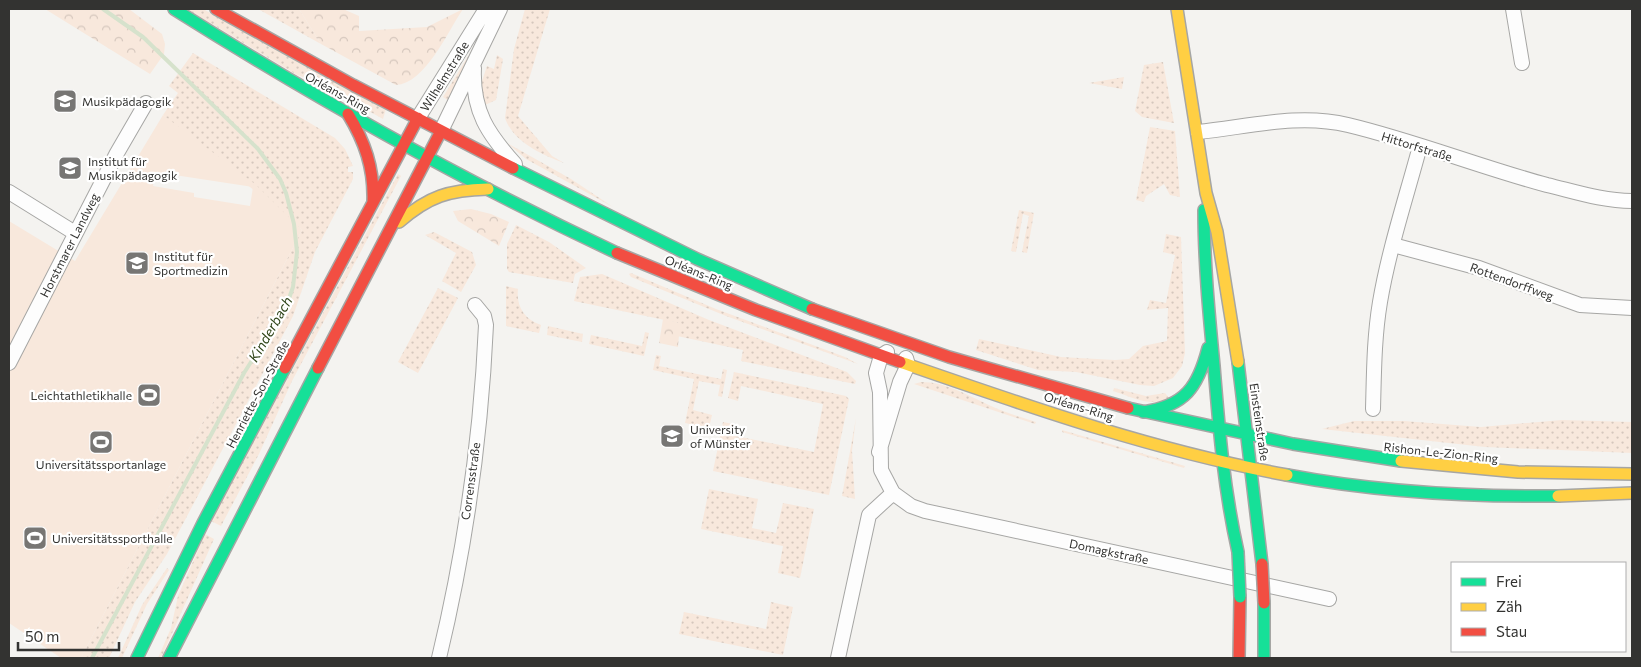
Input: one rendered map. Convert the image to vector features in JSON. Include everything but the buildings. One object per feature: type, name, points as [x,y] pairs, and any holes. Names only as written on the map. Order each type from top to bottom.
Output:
[{"type":"main road","name":"Orléans-Ring","points":[[174,9],[254,59],[428,158],[608,248],[685,282],[908,365],[1120,434],[1252,468]]},
{"type":"main road","name":"Orléans-Ring","points":[[216,9],[524,174],[760,287],[901,342],[967,364],[1143,412],[1249,436]]},
{"type":"main road","name":"Einsteinstraße","points":[[1177,9],[1198,132],[1206,193],[1217,232],[1249,436],[1262,564],[1264,658]]},
{"type":"main road","points":[[348,114],[363,138],[371,160],[374,178],[372,208]]},
{"type":"main road","name":"Wilhelmstraße","points":[[405,144],[418,118]]},
{"type":"main road","points":[[170,658],[230,536],[441,131]]},
{"type":"main road","name":"Henriette-Son-Straße","points":[[137,658],[202,523],[405,144]]},
{"type":"main road","points":[[390,230],[416,207],[430,198],[455,191],[489,189]]},
{"type":"main road","name":"Einsteinstraße","points":[[1206,193],[1204,255],[1219,430],[1227,502],[1238,552],[1240,597],[1239,658]]},
{"type":"main road","points":[[1143,412],[1171,406],[1179,402],[1194,388],[1205,360],[1210,325]]},
{"type":"main road","name":"Rishon-Le-Zion-Ring","points":[[1249,436],[1351,455],[1446,467],[1541,473],[1632,474]]},
{"type":"main road","points":[[1252,468],[1355,487],[1434,494],[1542,497],[1632,493]]},
{"type":"street","name":"Wilhelmstraße","points":[[418,118],[486,9]]},
{"type":"street","name":"Wilhelmstraße","points":[[441,131],[500,9]]},
{"type":"street","points":[[1513,9],[1522,63]]},
{"type":"street","name":"Wilhelmstraße","points":[[474,63],[476,106],[497,143],[524,174]]},
{"type":"street","name":"Horstmarer Landweg","points":[[9,363],[75,234],[146,103]]},
{"type":"street","name":"Hittorfstraße","points":[[1198,132],[1270,122],[1305,120],[1347,124],[1518,177],[1608,200],[1632,200]]},
{"type":"street","points":[[1372,409],[1375,342],[1380,301],[1420,146]]},
{"type":"street","points":[[9,192],[75,234]]},
{"type":"street","name":"Rottendorffweg","points":[[1393,245],[1479,268],[1580,305],[1632,308]]},
{"type":"street","name":"Corrensstraße","points":[[439,658],[462,541],[481,394],[486,325],[484,316],[475,305]]},
{"type":"street","points":[[838,658],[868,515],[894,493],[881,470],[879,452],[880,392],[876,373],[882,356],[901,342],[908,365],[900,382],[879,452]]},
{"type":"street","name":"Domagkstraße","points":[[894,493],[910,506],[925,511],[1329,600]]},
{"type":"green space","points":[[45,9],[129,9],[162,34],[165,44],[164,54],[150,74]]},
{"type":"green space","points":[[187,9],[203,9],[386,109],[383,119],[315,81],[297,75]]},
{"type":"green space","points":[[258,9],[299,9],[321,44]]},
{"type":"green space","points":[[299,9],[343,9],[359,16],[359,31],[427,27],[463,9],[435,55],[426,66],[417,76],[407,82],[396,85],[321,44]]},
{"type":"green space","points":[[497,9],[449,101],[443,97]]},
{"type":"green space","points":[[525,9],[550,9],[518,116],[552,156],[564,163],[538,152],[521,141],[514,134],[505,118],[514,49]]},
{"type":"green space","points":[[193,53],[335,138],[345,149],[353,166],[348,167],[348,172],[353,172],[353,179],[315,252],[293,316],[167,554],[135,602],[109,658],[81,658],[302,230],[163,115],[178,93],[169,86]]},
{"type":"green space","points":[[497,55],[503,59],[496,100],[485,105],[481,84],[487,66],[494,69]]},
{"type":"green space","points":[[1163,62],[1174,123],[1142,117],[1135,111],[1144,65]]},
{"type":"green space","points":[[1124,77],[1122,89],[1089,83]]},
{"type":"green space","name":"Universitätssportanlage","points":[[163,115],[255,184],[302,230],[81,658],[61,658],[9,623],[9,221],[75,261]],"holes":[[[155,172],[253,187],[250,206],[194,197],[194,193],[153,186]]]},
{"type":"green space","points":[[1150,127],[1175,131],[1180,197],[1170,195],[1164,184],[1146,196],[1144,202],[1136,200]]},
{"type":"green space","points":[[507,143],[571,179],[613,207],[526,159]]},
{"type":"green space","points":[[398,174],[401,176],[292,381],[259,454],[221,526],[211,521]]},
{"type":"green space","points":[[471,209],[491,214],[509,222],[499,246],[458,221],[453,211]]},
{"type":"green space","points":[[1019,210],[1034,213],[1027,253],[1022,252],[1029,216],[1023,214],[1016,252],[1011,251]]},
{"type":"green space","points":[[516,225],[549,242],[586,268],[575,274],[573,283],[509,272],[507,269],[507,244]]},
{"type":"green space","points":[[434,232],[472,252],[476,265],[461,292],[442,281],[456,253],[425,235]]},
{"type":"green space","points":[[1166,234],[1181,237],[1185,353],[1182,366],[1173,378],[1154,386],[1140,385],[1076,372],[1038,370],[976,350],[979,339],[1061,357],[1115,360],[1129,359],[1143,346],[1167,341],[1168,308],[1147,310],[1150,300],[1166,303],[1175,255],[1163,252]]},
{"type":"green space","points":[[631,273],[716,309],[845,357],[858,364],[726,316],[631,277],[629,274]]},
{"type":"green space","points":[[602,274],[709,320],[847,372],[856,381],[855,384],[741,361],[743,350],[677,336],[679,323],[574,301],[580,277]]},
{"type":"green space","points":[[506,286],[518,289],[518,301],[522,311],[530,319],[541,325],[539,333],[506,326]]},
{"type":"green space","points":[[438,288],[458,298],[418,373],[398,362]]},
{"type":"green space","points":[[663,319],[680,323],[678,347],[659,343]]},
{"type":"green space","points":[[548,326],[583,334],[582,342],[547,335]]},
{"type":"green space","points":[[645,332],[649,333],[644,356],[589,344],[591,335],[642,346]]},
{"type":"green space","points":[[656,355],[661,356],[659,366],[721,379],[723,369],[727,370],[722,397],[718,396],[720,385],[699,381],[693,410],[712,415],[709,428],[685,423],[694,379],[653,370]]},
{"type":"green space","points":[[734,372],[846,396],[849,399],[829,495],[713,471],[723,422],[733,424],[731,435],[814,452],[823,404],[741,386],[738,401],[728,398]]},
{"type":"green space","points":[[921,382],[948,387],[1002,411],[1036,422],[1035,424],[914,384]]},
{"type":"green space","points":[[1114,388],[1146,396],[1165,393],[1170,399],[1148,402],[1113,391]]},
{"type":"green space","points":[[856,418],[852,451],[855,499],[842,496]]},
{"type":"green space","points":[[1562,420],[1632,422],[1632,453],[1485,447],[1322,429],[1354,421],[1404,421],[1481,427]]},
{"type":"green space","points":[[1062,430],[1185,466],[1184,468],[1062,432]]},
{"type":"green space","points":[[709,489],[758,499],[752,528],[776,533],[783,503],[814,509],[800,578],[778,573],[783,546],[701,529]]},
{"type":"green space","points":[[205,534],[214,539],[161,658],[158,658],[171,628],[178,596]]},
{"type":"green space","points":[[167,568],[169,570],[147,604],[122,658],[118,658],[142,605]]},
{"type":"green space","points":[[771,602],[793,607],[783,655],[679,634],[684,612],[766,629]]},
{"type":"waterway","name":"Kinderbach","points":[[92,658],[244,373],[286,307],[293,287],[297,252],[294,224],[286,193],[280,179],[258,149],[143,37],[103,9]]},
{"type":"traffic: fast","points":[[174,9],[282,75],[391,138],[503,197],[617,253]]},
{"type":"traffic: fast","points":[[513,168],[697,259],[812,309]]},
{"type":"traffic: fast","points":[[1204,210],[1207,288],[1220,436],[1229,506],[1238,552]]},
{"type":"traffic: fast","points":[[1143,412],[1169,405],[1188,392],[1200,374],[1208,348]]},
{"type":"traffic: fast","points":[[1238,362],[1262,564]]},
{"type":"traffic: fast","points":[[137,658],[203,523],[285,368]]},
{"type":"traffic: fast","points":[[169,658],[318,368]]},
{"type":"traffic: fast","points":[[1128,408],[1293,444],[1401,461]]},
{"type":"traffic: fast","points":[[1287,475],[1355,486],[1422,492],[1490,496],[1558,496]]},
{"type":"traffic: fast","points":[[1238,552],[1240,597]]},
{"type":"traffic: fast","points":[[1264,603],[1264,658]]},
{"type":"traffic: slow","points":[[1177,9],[1206,193],[1217,232],[1238,362]]},
{"type":"traffic: slow","points":[[399,222],[420,206],[440,196],[462,191],[488,189]]},
{"type":"traffic: slow","points":[[900,362],[1092,426],[1189,453],[1287,475]]},
{"type":"traffic: slow","points":[[1401,461],[1518,472],[1632,474]]},
{"type":"traffic: slow","points":[[1558,496],[1632,493]]},
{"type":"traffic: jam","points":[[216,9],[353,85],[513,168]]},
{"type":"traffic: jam","points":[[348,114],[364,145],[372,177],[373,201]]},
{"type":"traffic: jam","points":[[285,368],[418,118]]},
{"type":"traffic: jam","points":[[318,368],[441,131]]},
{"type":"traffic: jam","points":[[617,253],[756,310],[900,362]]},
{"type":"traffic: jam","points":[[812,309],[949,357],[1128,408]]},
{"type":"traffic: jam","points":[[1262,564],[1264,603]]},
{"type":"traffic: jam","points":[[1239,658],[1240,597]]},
{"type":"place","name":"Musikpädagogik","points":[[65,101]]},
{"type":"place","name":"Institut für Musikpädagogik","points":[[70,168]]},
{"type":"place","name":"Institut für Sportmedizin","points":[[137,263]]},
{"type":"place","name":"Leichtathletikhalle","points":[[149,395]]},
{"type":"place","name":"University of Münster","points":[[672,436]]},
{"type":"place","name":"Universitätssportanlage","points":[[101,442]]},
{"type":"place","name":"Universitätssporthalle","points":[[35,538]]}]
